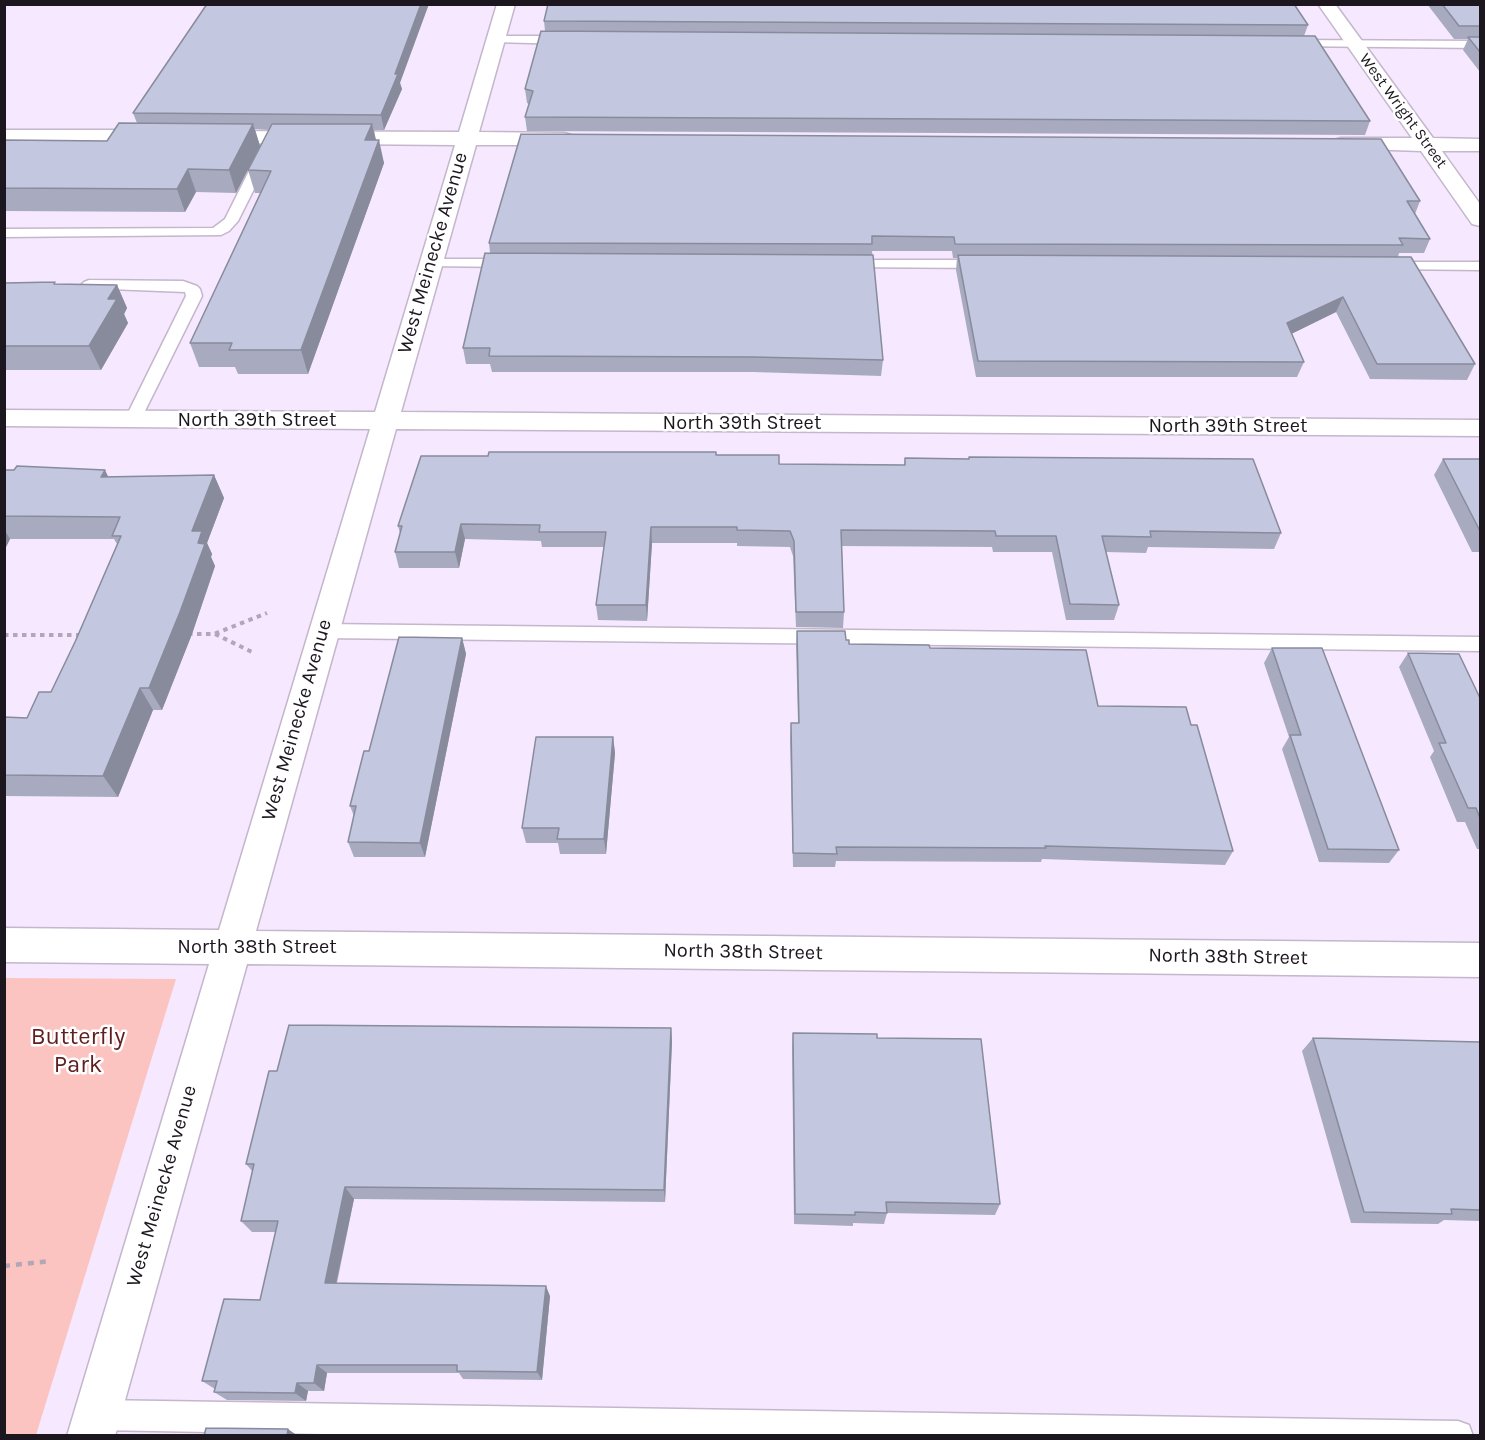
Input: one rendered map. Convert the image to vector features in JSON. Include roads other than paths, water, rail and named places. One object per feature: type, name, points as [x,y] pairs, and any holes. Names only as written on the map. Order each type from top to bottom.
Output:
[{"type":"street","name":"West Meinecke Avenue","points":[[94,1425],[506,4]]},
{"type":"street","name":"West Wright Street","points":[[1326,4],[1480,219]]},
{"type":"street","points":[[4,136],[585,139]]},
{"type":"street","points":[[1315,144],[1480,145]]},
{"type":"street","name":"North 39th Street","points":[[4,418],[1480,428]]},
{"type":"street","name":"North 38th Street","points":[[4,945],[1480,960]]},
{"type":"lane","points":[[496,40],[585,40]]},
{"type":"lane","points":[[1273,44],[1480,45]]},
{"type":"lane","points":[[4,233],[216,232],[231,221],[274,137]]},
{"type":"lane","points":[[430,263],[529,263]]},
{"type":"lane","points":[[826,264],[1004,264]]},
{"type":"lane","points":[[1373,266],[1480,266]]},
{"type":"lane","points":[[76,285],[183,286],[192,289],[194,296],[133,419]]},
{"type":"lane","points":[[323,631],[1480,644]]},
{"type":"lane","points":[[94,1425],[1458,1436]]},
{"type":"park label","name":"Butterfly Park","points":[[78,1051]]}]
